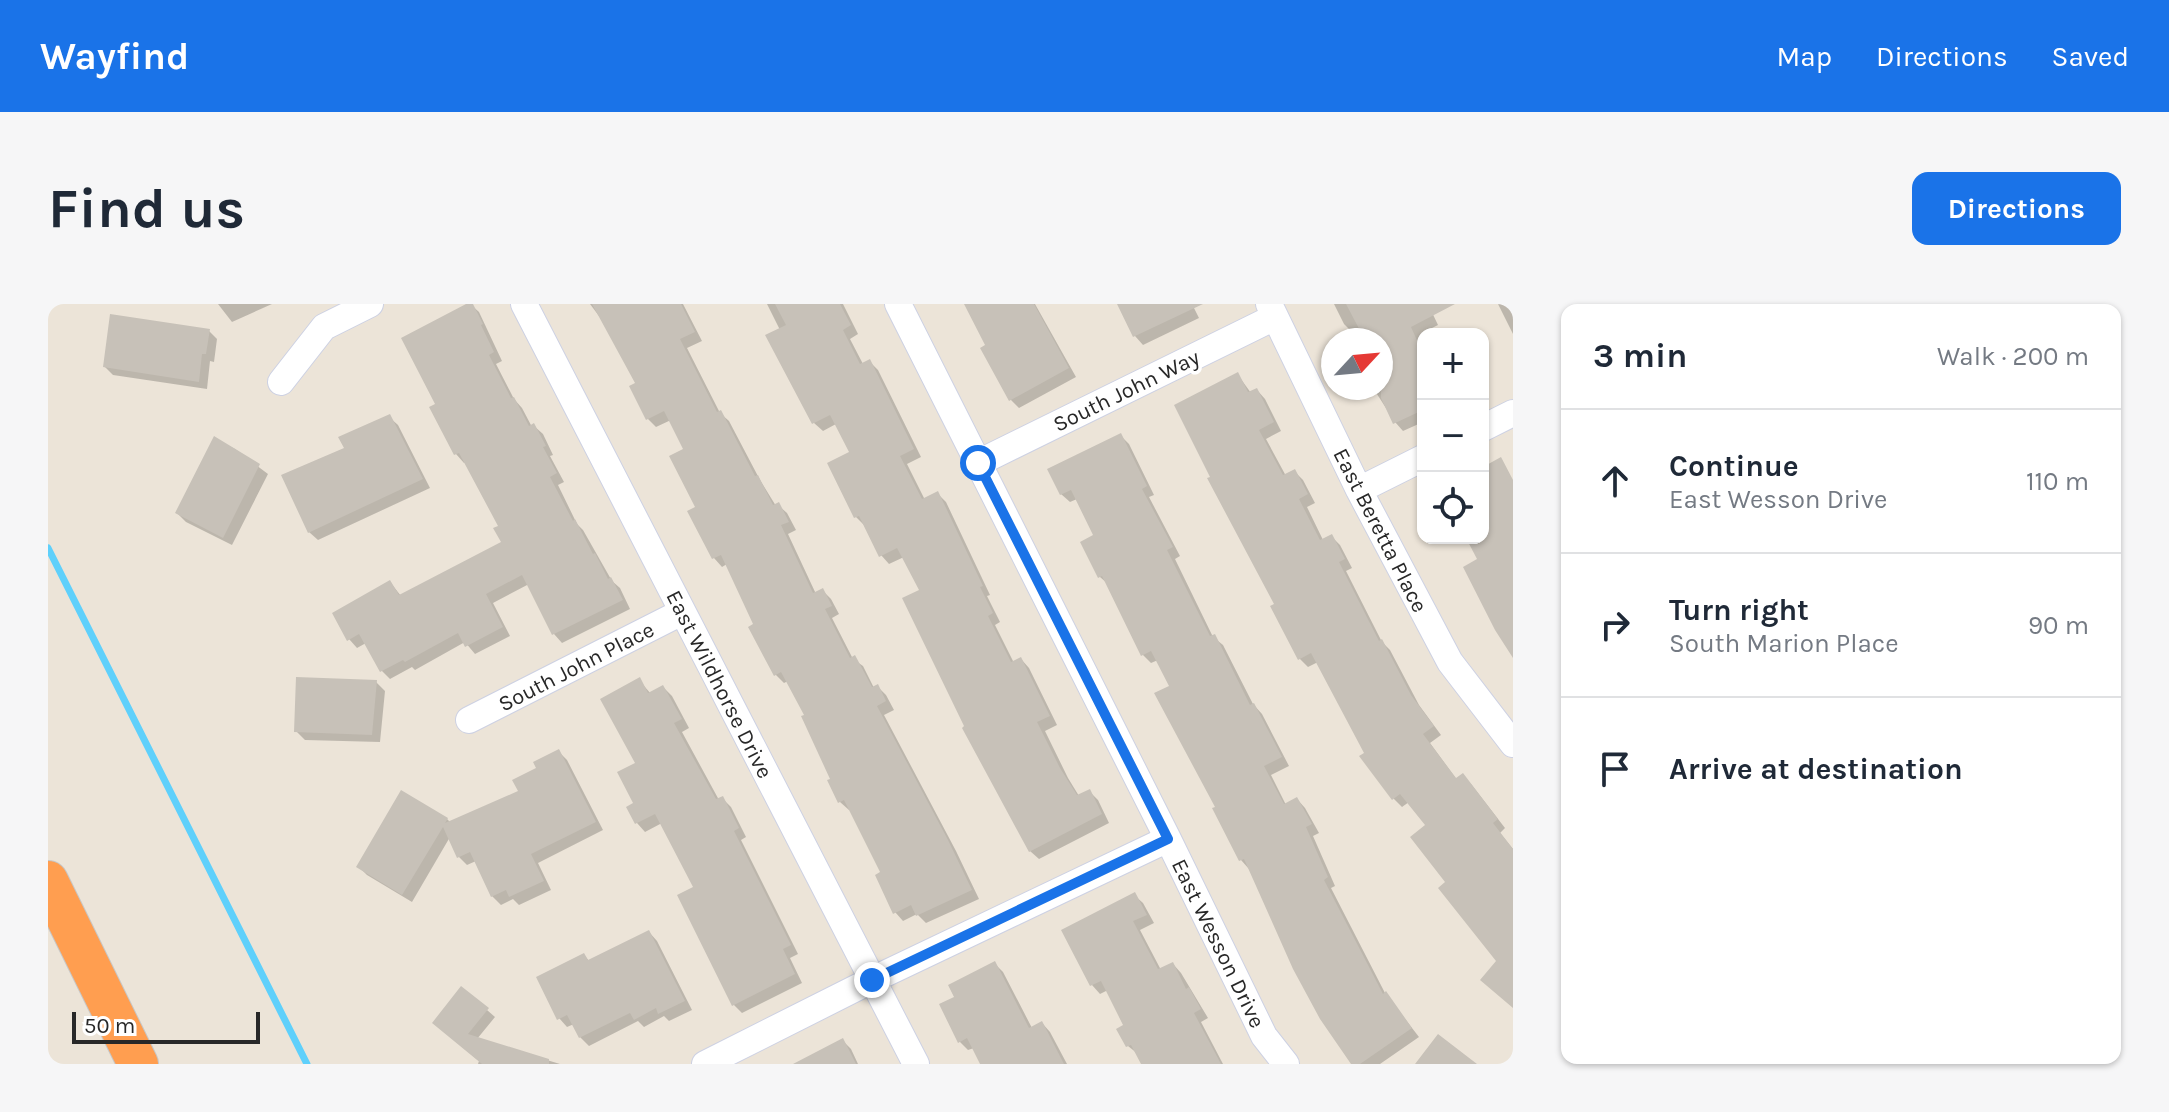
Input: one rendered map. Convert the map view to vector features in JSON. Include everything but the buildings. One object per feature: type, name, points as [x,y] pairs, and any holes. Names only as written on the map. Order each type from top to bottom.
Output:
[{"type":"highway","points":[[48,881],[138,1064]]},
{"type":"street","points":[[281,382],[324,327],[370,304]]},
{"type":"street","name":"East Wildhorse Drive","points":[[524,304],[916,1064]]},
{"type":"street","name":"East Wesson Drive","points":[[898,304],[1264,1036],[1286,1064]]},
{"type":"street","name":"South John Way","points":[[978,463],[1272,310]]},
{"type":"street","name":"East Beretta Place","points":[[1272,310],[1359,490],[1450,662],[1513,744]]},
{"type":"street","points":[[1489,425],[1513,413]]},
{"type":"street","points":[[1359,490],[1417,461]]},
{"type":"street","name":"South John Place","points":[[469,720],[682,612]]},
{"type":"street","points":[[705,1064],[872,980],[1168,839]]},
{"type":"waterway","points":[[48,548],[307,1064]]},
{"type":"route","points":[[872,980],[1168,839],[978,463]]}]
